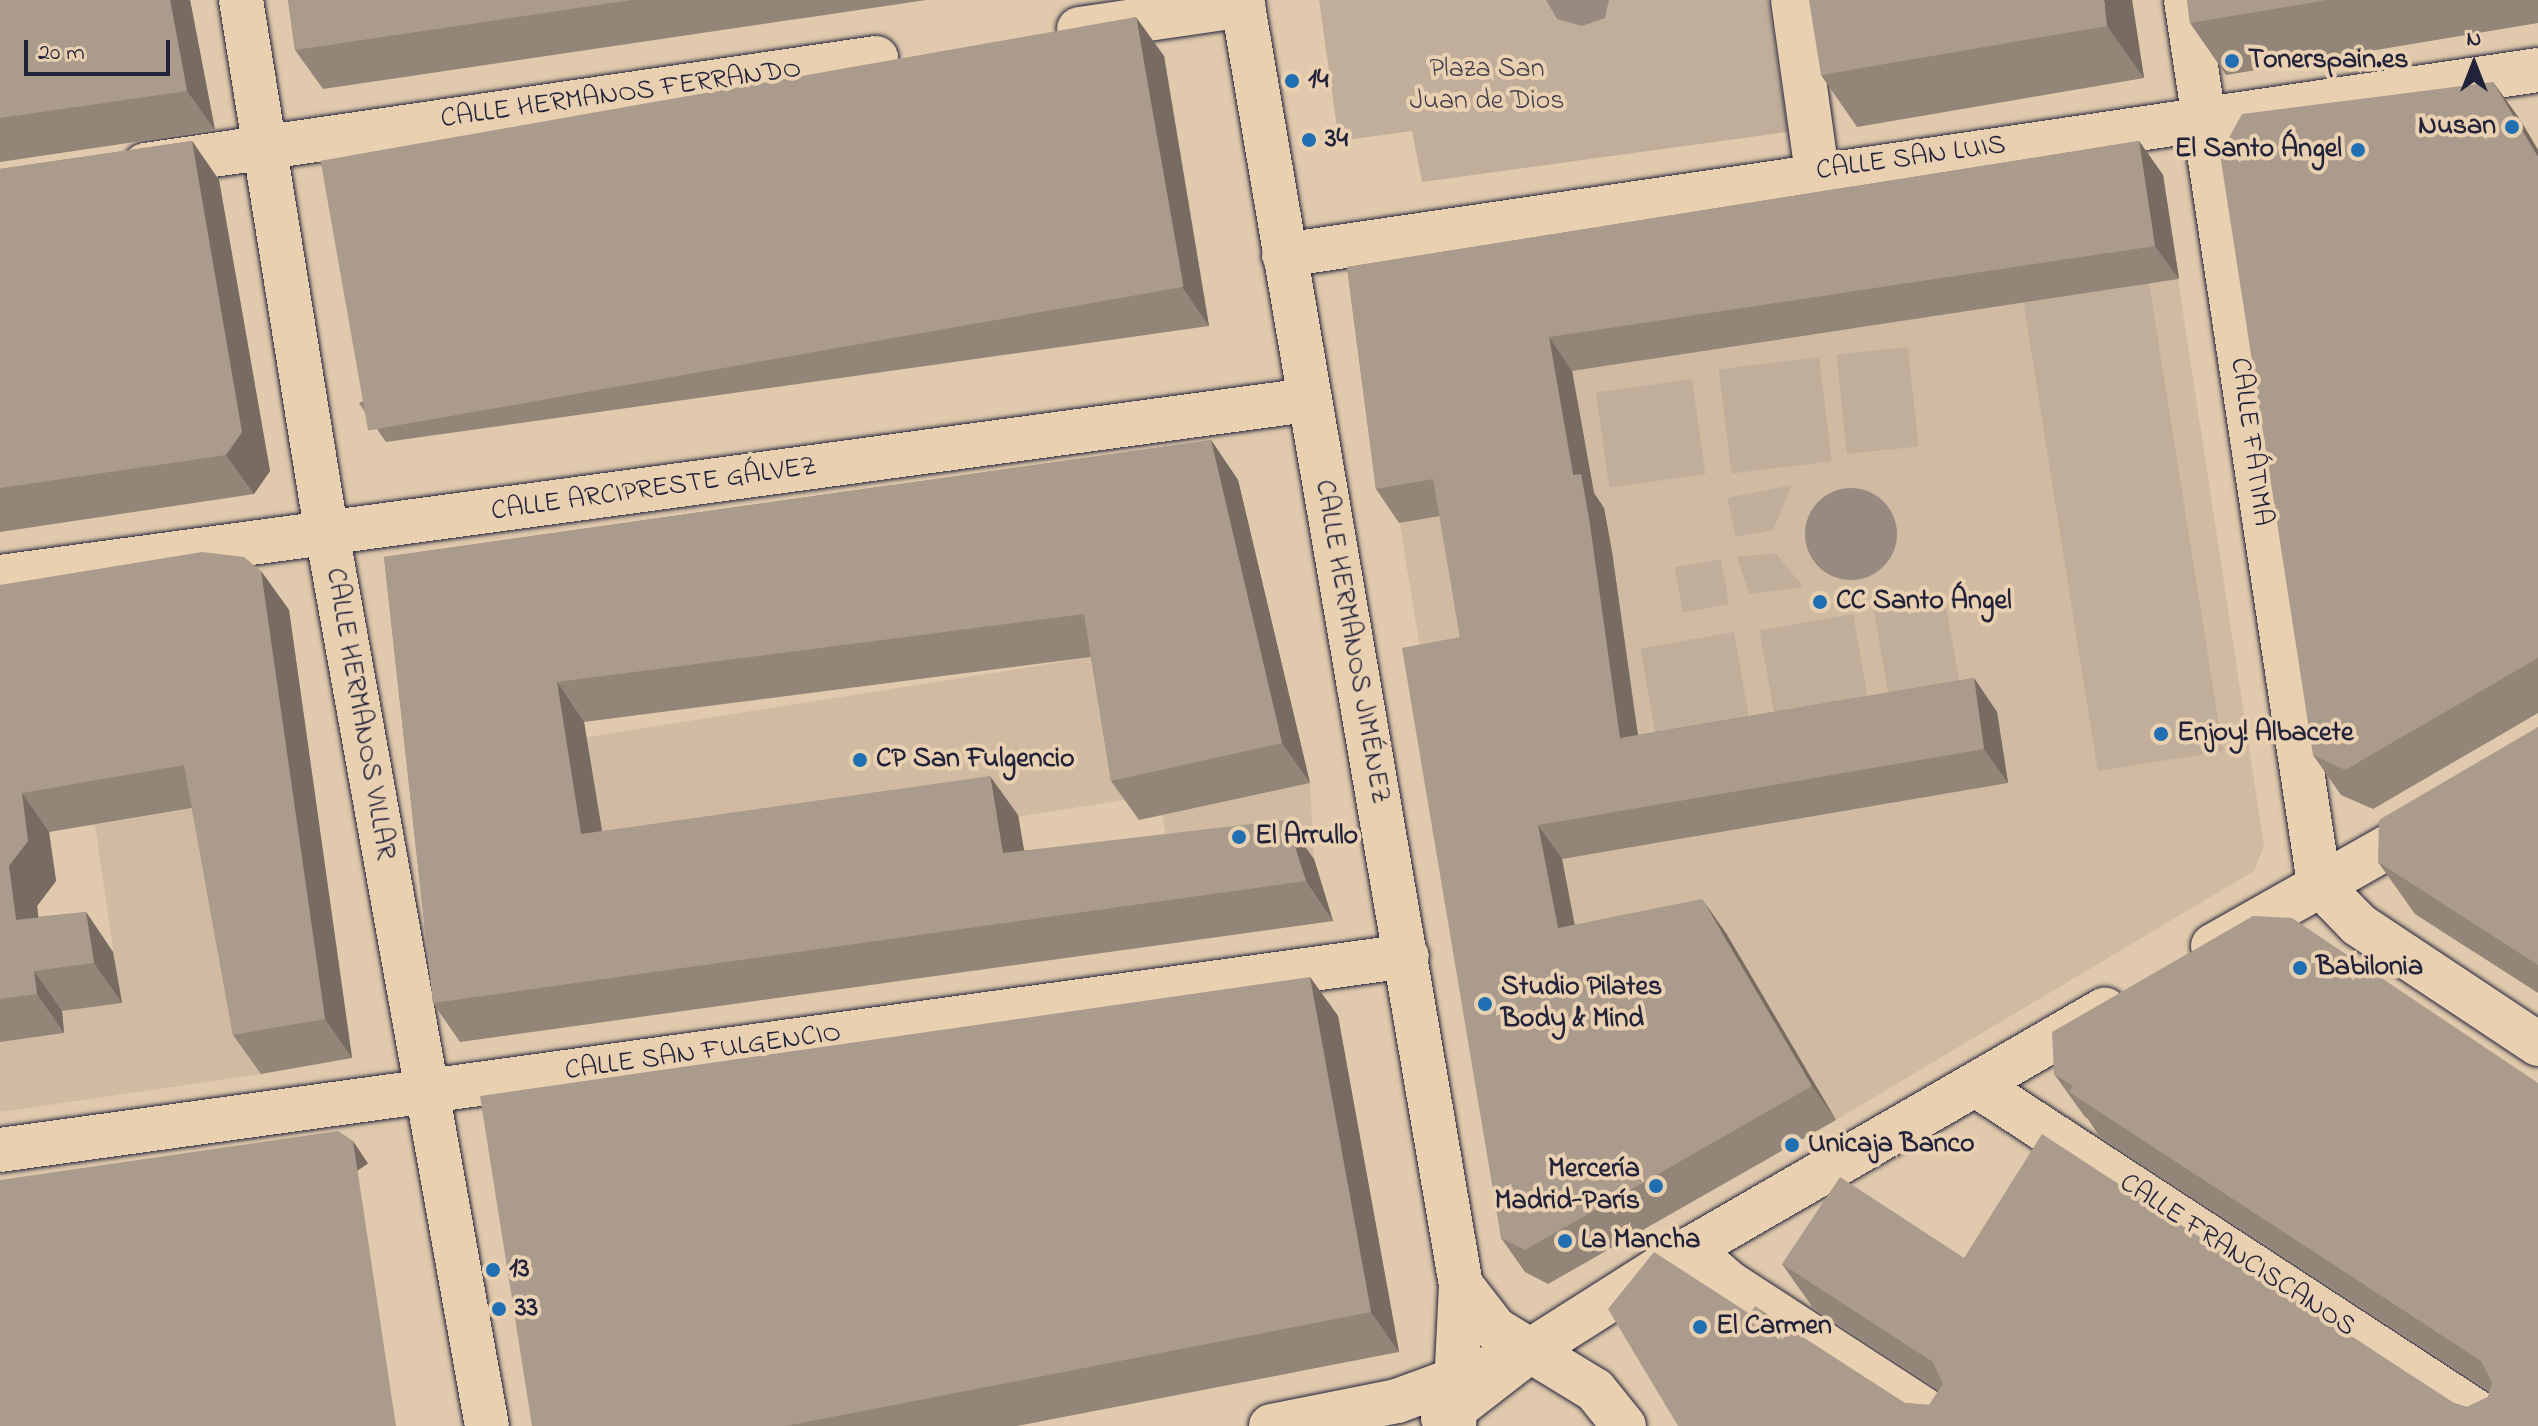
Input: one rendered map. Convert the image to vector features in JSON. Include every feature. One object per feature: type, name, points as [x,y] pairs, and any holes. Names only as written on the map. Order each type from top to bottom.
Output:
[{"type":"street","name":"CALLE HERMANOS VILLAR","points":[[241,0],[327,535],[487,1426]]},
{"type":"street","points":[[1793,0],[1817,172]]},
{"type":"street","name":"CALLE FÁTIMA","points":[[2186,0],[2319,884]]},
{"type":"street","points":[[1039,35],[1242,3]]},
{"type":"street","name":"CALLE HERMANOS JIMÉNEZ","points":[[1242,3],[1461,1285],[1451,1409]]},
{"type":"street","name":"CALLE HERMANOS FERRANDO","points":[[109,170],[913,53]]},
{"type":"street","name":"CALLE SAN LUIS","points":[[1284,255],[1817,172],[2536,73]]},
{"type":"street","name":"CALLE ARCIPRESTE GÁLVEZ","points":[[0,577],[1308,400]]},
{"type":"street","points":[[2182,964],[2538,762]]},
{"type":"street","points":[[2319,884],[2359,925],[2538,1044]]},
{"type":"street","name":"CALLE SAN FULGENCIO","points":[[0,1150],[1407,956]]},
{"type":"street","points":[[1275,1426],[1376,1406],[1451,1409],[1531,1350],[1690,1249],[2141,988]]},
{"type":"street","name":"CALLE FRANCISCANOS","points":[[1976,1085],[2498,1426]]},
{"type":"street","points":[[1690,1249],[1949,1426]]},
{"type":"street","name":"CALLE HERMANOS JIMÉNEZ","points":[[1461,1285],[1495,1329],[1595,1390],[1624,1426]]},
{"type":"shaded area","points":[[1546,0],[1609,0],[1605,18],[1582,26],[1557,19]]},
{"type":"shaded area","name":"CC Santo Ángel","points":[[2164,187],[2264,846],[2254,871],[1836,1120],[1726,933],[1466,933],[1372,352]]},
{"type":"shaded area","points":[[1851,488],[1869,492],[1884,501],[1893,516],[1897,534],[1893,552],[1884,567],[1869,576],[1851,580],[1833,576],[1818,567],[1809,552],[1805,534],[1809,516],[1818,501],[1833,492]]},
{"type":"shaded area","name":"CP San Fulgencio","points":[[1112,654],[1135,798],[609,881],[587,737]]},
{"type":"shaded area","name":"El Arrullo","points":[[1310,783],[1314,859],[1174,875],[1162,815]]},
{"type":"shaded area","points":[[211,805],[261,1074],[0,1112],[0,1042],[64,1033],[62,1011],[121,1003],[95,825]]},
{"type":"green space","name":"Plaza San Juan de Dios","points":[[1319,0],[1768,0],[1788,132],[1422,182],[1412,131],[1339,141]]},
{"type":"green space","points":[[2149,283],[2223,751],[2098,771],[2024,303]]},
{"type":"green space","points":[[1908,347],[1918,446],[1847,454],[1836,355]]},
{"type":"green space","points":[[1819,357],[1832,461],[1732,474],[1719,369]]},
{"type":"green space","points":[[1692,379],[1705,474],[1609,488],[1596,392]]},
{"type":"green space","points":[[1792,485],[1773,530],[1736,537],[1727,498]]},
{"type":"green space","points":[[1776,553],[1803,587],[1749,594],[1737,557]]},
{"type":"green space","points":[[1721,559],[1729,604],[1683,612],[1675,567]]},
{"type":"green space","points":[[1944,594],[1962,693],[1891,706],[1873,607]]},
{"type":"green space","points":[[1853,614],[1869,703],[1775,719],[1759,630]]},
{"type":"green space","points":[[1734,632],[1749,718],[1656,734],[1640,648]]},
{"type":"building","points":[[0,0],[170,0],[187,91],[0,118]]},
{"type":"building","points":[[288,0],[632,0],[295,50]]},
{"type":"building","points":[[1809,0],[2104,0],[2107,26],[1821,75]]},
{"type":"building","points":[[2187,0],[2327,0],[2190,23]]},
{"type":"building","points":[[1136,17],[1184,287],[368,431],[321,161]]},
{"type":"building","points":[[2493,82],[2538,157],[2538,658],[2345,770],[2313,755],[2220,154],[2242,114]]},
{"type":"building","points":[[192,141],[242,432],[226,455],[0,488],[0,169]]},
{"type":"building","points":[[2139,141],[2155,246],[1549,337],[1573,475],[1581,474],[1589,518],[1620,738],[1974,678],[1984,749],[1538,825],[1558,928],[1702,899],[1812,1086],[1525,1250],[1501,1238],[1402,648],[1460,637],[1433,479],[1376,489],[1347,267]]},
{"type":"building","points":[[1211,440],[1282,743],[1111,781],[1084,614],[557,682],[581,834],[990,776],[1003,853],[1286,820],[1306,881],[433,1003],[384,557]]},
{"type":"building","points":[[202,552],[244,557],[261,571],[325,1019],[233,1035],[184,765],[22,793],[28,841],[9,866],[16,920],[86,912],[94,963],[34,971],[37,994],[0,999],[0,585]]},
{"type":"building","points":[[2538,727],[2538,965],[2378,862],[2379,820]]},
{"type":"building","points":[[2253,916],[2292,918],[2538,1083],[2538,1426],[1678,1426],[1608,1309],[1654,1252],[1750,1314],[1755,1306],[1905,1403],[1929,1405],[1943,1384],[1933,1362],[1782,1264],[1840,1177],[1964,1258],[2042,1134],[2454,1403],[2467,1407],[2488,1397],[2492,1383],[2481,1361],[2069,1092],[2073,1086],[2054,1074],[2052,1032]]},
{"type":"building","points":[[1310,977],[1371,1312],[786,1426],[532,1426],[480,1096]]},
{"type":"building","points":[[338,1131],[353,1141],[396,1426],[0,1426],[0,1180]]},
{"type":"place","name":"Tonerspain.es","points":[[2232,61]]},
{"type":"place","name":"14","points":[[1292,81]]},
{"type":"place","name":"Nusan","points":[[2512,127]]},
{"type":"place","name":"34","points":[[1309,140]]},
{"type":"place","name":"El Santo Ángel","points":[[2358,150]]},
{"type":"place","name":"CC Santo Ángel","points":[[1820,602]]},
{"type":"place","name":"Enjoy! Albacete","points":[[2161,734]]},
{"type":"place","name":"CP San Fulgencio","points":[[860,760]]},
{"type":"place","name":"El Arrullo","points":[[1239,837]]},
{"type":"place","name":"Babilonia","points":[[2300,968]]},
{"type":"place","name":"Studio Pilates Body & Mind","points":[[1485,1004]]},
{"type":"place","name":"Unicaja Banco","points":[[1792,1145]]},
{"type":"place","name":"Mercería Madrid-París","points":[[1656,1186]]},
{"type":"place","name":"La Mancha","points":[[1565,1241]]},
{"type":"place","name":"13","points":[[493,1270]]},
{"type":"place","name":"33","points":[[499,1309]]},
{"type":"place","name":"El Carmen","points":[[1700,1327]]}]
